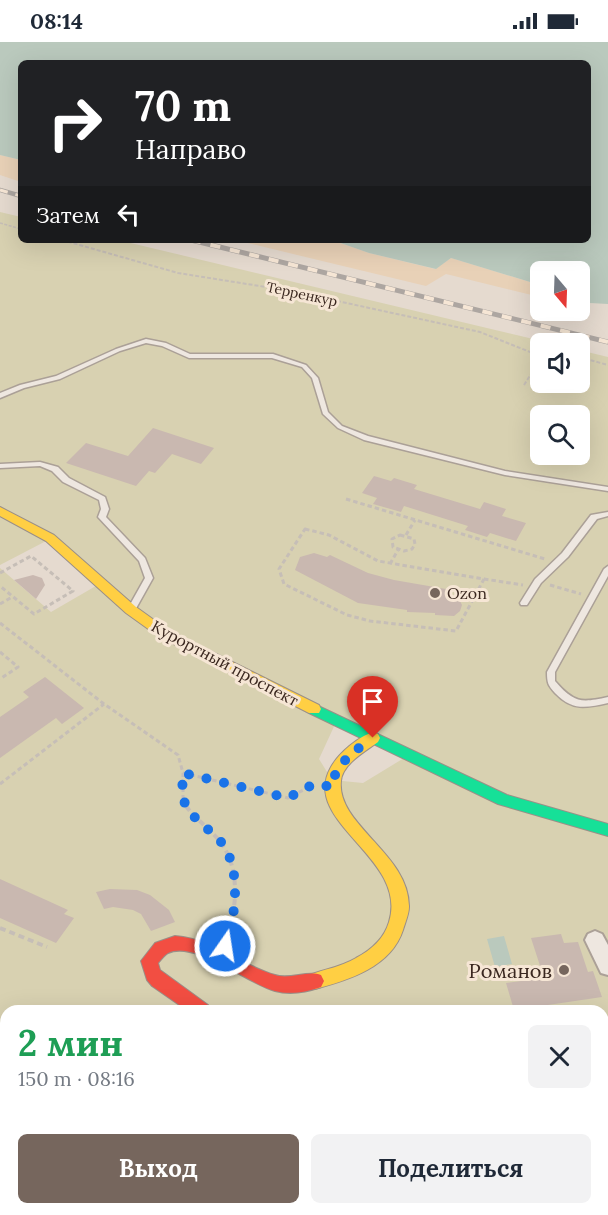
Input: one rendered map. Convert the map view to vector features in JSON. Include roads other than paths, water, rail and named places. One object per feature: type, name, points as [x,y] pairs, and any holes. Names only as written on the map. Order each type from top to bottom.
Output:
[{"type":"main road","name":"Курортный проспект","points":[[0,511],[50,538],[131,610],[163,633],[503,800],[608,830]]},
{"type":"main road","points":[[193,1005],[153,974],[149,961],[156,950],[170,943],[189,945],[221,956],[275,984],[292,984],[333,975],[363,964],[386,947],[401,923],[401,894],[384,862],[341,812],[332,787],[347,757],[373,738]]},
{"type":"street","points":[[595,940],[608,966]]},
{"type":"lane","points":[[0,396],[22,386],[58,378],[118,350],[146,341],[164,344],[189,356],[273,356],[304,366],[315,378],[325,413],[340,427],[366,438],[505,473],[608,489]]},
{"type":"lane","points":[[0,466],[40,464],[55,469],[75,486],[102,499],[105,509],[102,517],[142,560],[149,578],[131,610]]},
{"type":"lane","points":[[524,603],[538,581],[558,562],[594,517],[608,514]]},
{"type":"lane","points":[[608,568],[551,672],[551,682],[567,700],[584,705],[608,700]]},
{"type":"railway","points":[[0,190],[18,195]]},
{"type":"railway","points":[[203,243],[608,342]]},
{"type":"place","name":"Ozon","points":[[435,593]]},
{"type":"place","name":"Романов","points":[[564,970]]}]
